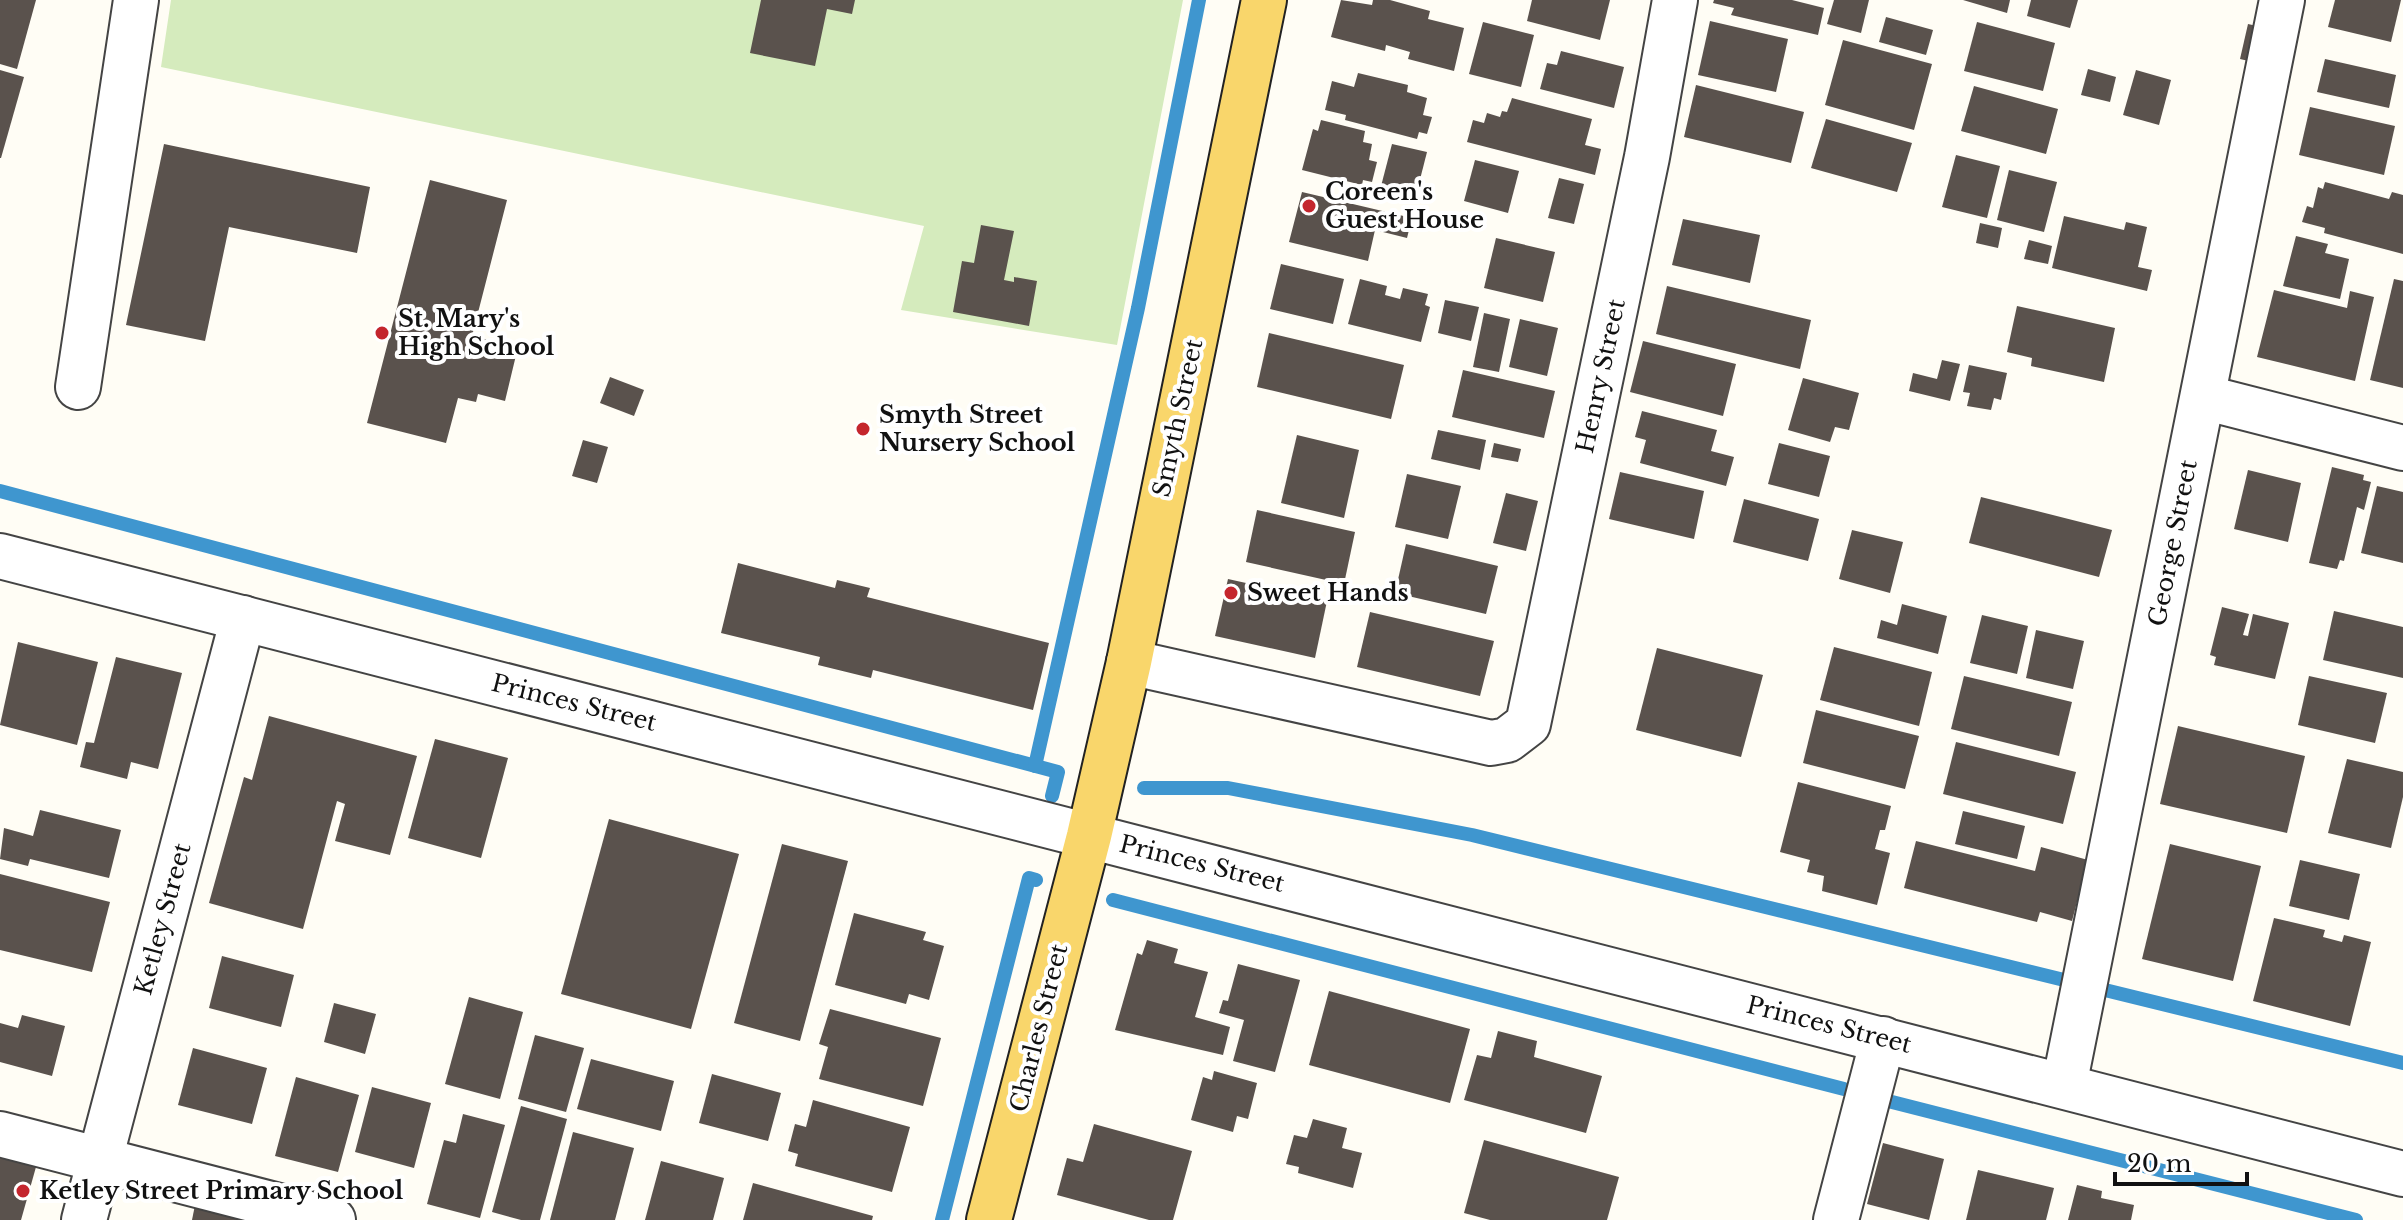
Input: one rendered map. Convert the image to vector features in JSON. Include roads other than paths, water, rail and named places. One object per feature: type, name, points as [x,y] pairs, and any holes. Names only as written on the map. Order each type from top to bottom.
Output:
[{"type":"main road","name":"Smyth Street","points":[[1089,836],[1129,662],[1264,0]]},
{"type":"main road","name":"Charles Street","points":[[989,1220],[1089,836]]},
{"type":"street","points":[[78,387],[136,0]]},
{"type":"street","name":"Henry Street","points":[[1129,662],[1491,743],[1507,740],[1528,724],[1647,157],[1675,0]]},
{"type":"street","name":"George Street","points":[[2064,1086],[2282,0]]},
{"type":"street","points":[[2203,397],[2403,448]]},
{"type":"street","name":"Princes Street","points":[[0,556],[2403,1174]]},
{"type":"street","name":"Ketley Street","points":[[84,1220],[243,618]]},
{"type":"street","points":[[1836,1220],[1883,1039]]},
{"type":"street","points":[[0,1134],[333,1220]]},
{"type":"waterway","points":[[1035,766],[1138,308],[1199,0]]},
{"type":"waterway","points":[[0,491],[1058,772],[1052,796]]},
{"type":"waterway","points":[[1144,788],[1228,788],[1472,835],[2403,1063]]},
{"type":"waterway","points":[[942,1220],[1029,878],[1036,880]]},
{"type":"waterway","points":[[1113,900],[1844,1089]]},
{"type":"waterway","points":[[1892,1102],[2356,1220]]},
{"type":"place","name":"Coreen's Guest House","points":[[1309,206]]},
{"type":"place","name":"St. Mary's High School","points":[[382,333]]},
{"type":"place","name":"Smyth Street Nursery School","points":[[863,429]]},
{"type":"place","name":"Sweet Hands","points":[[1231,593]]},
{"type":"place","name":"Ketley Street Primary School","points":[[23,1191]]}]
